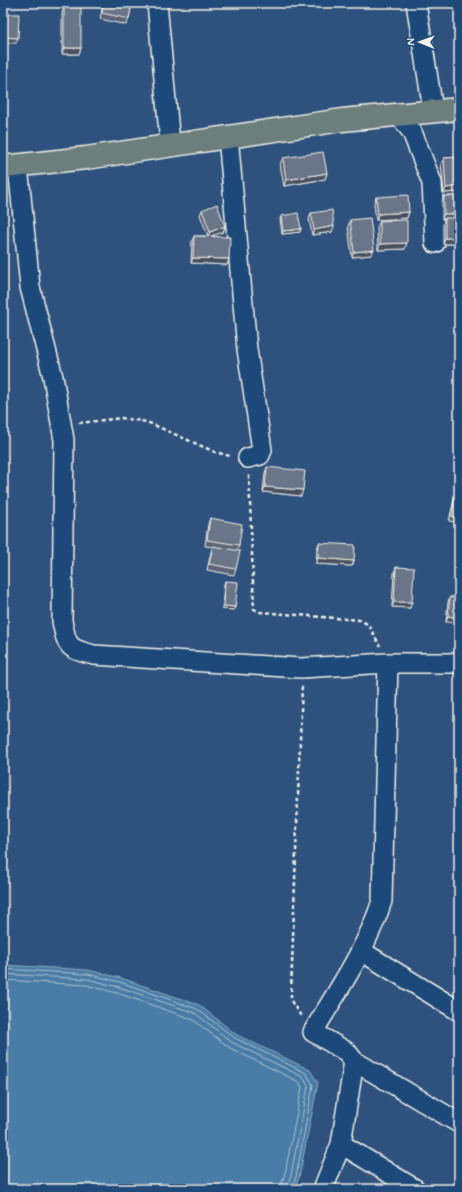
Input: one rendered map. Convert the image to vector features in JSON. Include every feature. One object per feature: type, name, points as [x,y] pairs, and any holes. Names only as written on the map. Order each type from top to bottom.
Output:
[{"type":"main road","points":[[11,166],[86,158],[170,144],[398,113],[459,109]]},
{"type":"street","points":[[157,3],[170,144]]},
{"type":"street","points":[[416,3],[433,110]]},
{"type":"street","points":[[398,113],[412,132],[432,183],[435,243]]},
{"type":"street","points":[[228,136],[248,349],[262,450],[260,455],[248,458]]},
{"type":"street","points":[[11,166],[30,287],[62,424],[65,457],[62,621],[65,640],[75,650],[94,655],[301,668],[388,663],[459,663]]},
{"type":"street","points":[[388,663],[382,901],[377,917],[361,951],[313,1032],[348,1052],[354,1061],[459,1123]]},
{"type":"street","points":[[361,951],[459,1010]]},
{"type":"street","points":[[323,1189],[341,1144],[354,1071],[354,1061]]},
{"type":"street","points":[[341,1144],[415,1189]]},
{"type":"path","points":[[62,424],[122,418],[147,422],[215,452],[248,458],[254,609],[260,612],[360,620],[369,625],[388,663]]},
{"type":"path","points":[[301,668],[303,690],[290,993],[291,1001],[313,1032]]},
{"type":"water","points":[[3,965],[88,970],[121,978],[199,1005],[237,1035],[310,1070],[318,1083],[299,1178],[294,1189],[3,1189]]},
{"type":"building","points":[[104,3],[132,3],[129,19],[102,13]]},
{"type":"building","points":[[64,7],[81,7],[81,48],[64,48]]},
{"type":"building","points":[[3,14],[19,14],[18,38],[3,37]]},
{"type":"building","points":[[323,152],[327,173],[286,180],[283,158]]},
{"type":"building","points":[[459,157],[459,186],[446,188],[444,158]]},
{"type":"building","points":[[408,195],[409,212],[378,214],[376,197]]},
{"type":"building","points":[[444,196],[459,196],[459,214],[444,214]]},
{"type":"building","points":[[217,204],[225,226],[210,232],[202,210]]},
{"type":"building","points":[[332,210],[334,226],[314,230],[311,213]]},
{"type":"building","points":[[298,213],[301,229],[283,231],[281,216]]},
{"type":"building","points":[[370,218],[374,250],[354,252],[350,220]]},
{"type":"building","points":[[445,218],[459,218],[459,238],[445,238]]},
{"type":"building","points":[[407,220],[407,243],[380,244],[380,221]]},
{"type":"building","points":[[194,236],[230,237],[229,259],[193,258]]},
{"type":"building","points":[[267,467],[305,471],[303,490],[265,487]]},
{"type":"building","points":[[456,494],[459,494],[459,517],[451,516]]},
{"type":"building","points":[[210,518],[242,524],[239,545],[207,540]]},
{"type":"building","points":[[319,543],[355,545],[354,561],[318,558]]},
{"type":"building","points":[[213,546],[240,551],[236,569],[209,564]]},
{"type":"building","points":[[396,567],[414,568],[412,602],[394,602]]},
{"type":"building","points":[[225,581],[238,582],[235,607],[224,606]]},
{"type":"building","points":[[450,597],[459,598],[459,618],[448,616]]}]
